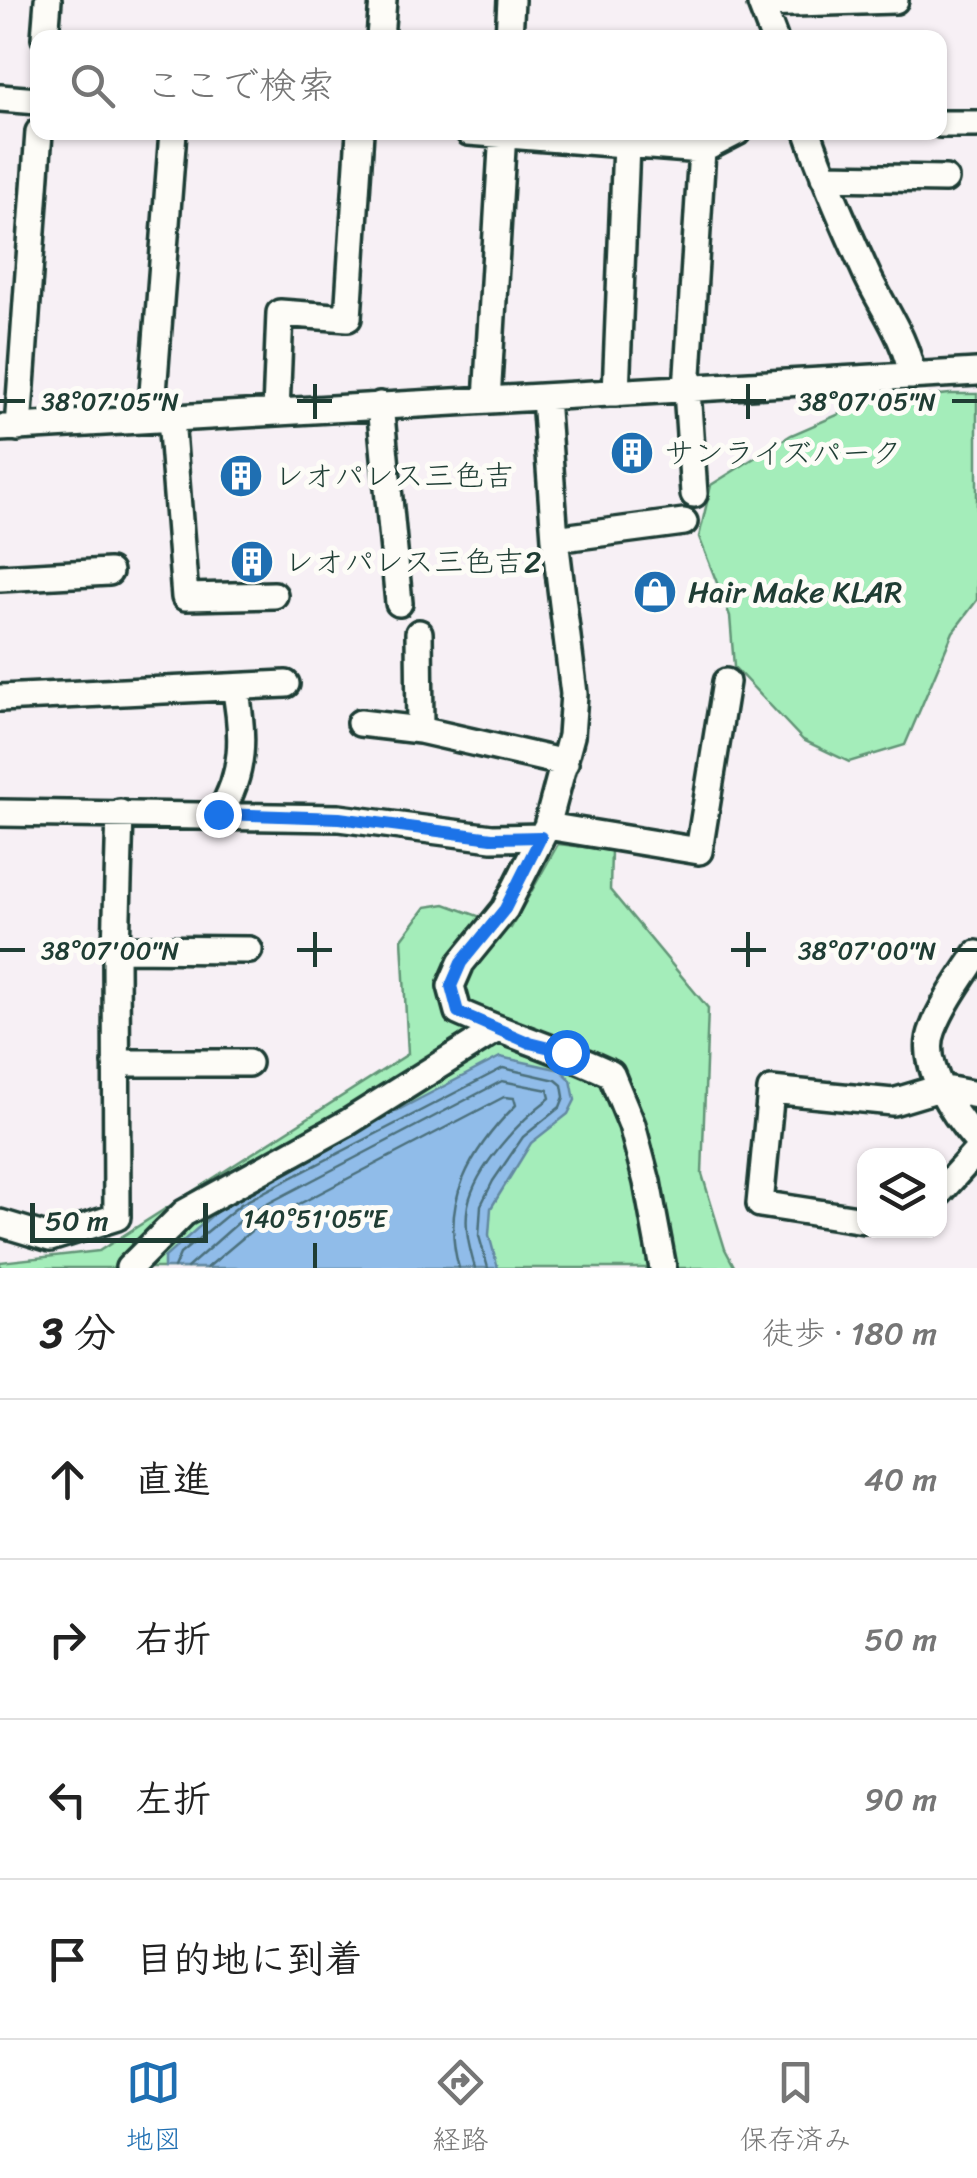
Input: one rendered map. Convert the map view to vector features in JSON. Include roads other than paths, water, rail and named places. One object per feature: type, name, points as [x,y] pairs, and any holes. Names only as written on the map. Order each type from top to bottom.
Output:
[{"type":"street","points":[[46,30],[48,0]]},
{"type":"street","points":[[381,30],[383,0]]},
{"type":"street","points":[[509,30],[511,0]]},
{"type":"street","points":[[771,30],[761,4],[895,0]]},
{"type":"street","points":[[0,98],[30,100]]},
{"type":"street","points":[[947,124],[977,124]]},
{"type":"street","points":[[38,140],[9,428],[977,372]]},
{"type":"street","points":[[173,140],[161,418],[185,598],[274,596]]},
{"type":"street","points":[[276,411],[280,313],[348,318],[359,140]]},
{"type":"street","points":[[488,400],[503,140]]},
{"type":"street","points":[[570,140],[702,150],[721,140]]},
{"type":"street","points":[[811,140],[870,280],[908,352],[912,376]]},
{"type":"street","points":[[616,393],[626,145]]},
{"type":"street","points":[[694,494],[688,390],[702,150]]},
{"type":"street","points":[[824,177],[946,179]]},
{"type":"street","points":[[544,397],[574,694],[572,736],[544,831],[505,909],[461,963],[451,986],[458,1012],[530,1043],[566,1052],[611,1074],[632,1125],[647,1182],[662,1268]]},
{"type":"street","points":[[380,405],[400,602]]},
{"type":"street","points":[[556,539],[684,522]]},
{"type":"street","points":[[0,578],[109,572]]},
{"type":"street","points":[[419,634],[420,730]]},
{"type":"street","points":[[0,813],[339,818],[492,838],[544,831],[699,851],[726,682]]},
{"type":"street","points":[[0,698],[286,684]]},
{"type":"street","points":[[218,814],[234,790],[242,748],[235,688]]},
{"type":"street","points":[[360,723],[420,730],[565,763]]},
{"type":"street","points":[[0,1223],[50,1238],[117,1217],[120,814]]},
{"type":"street","points":[[116,949],[249,950]]},
{"type":"street","points":[[977,954],[931,1032],[940,1088],[956,1117],[977,1141]]},
{"type":"street","points":[[129,1268],[184,1213],[347,1123],[496,1030]]},
{"type":"street","points":[[116,1063],[248,1063]]},
{"type":"street","points":[[857,1219],[760,1204],[771,1090],[893,1102],[940,1088],[977,1095]]},
{"type":"street","points":[[947,1184],[977,1152]]},
{"type":"water","points":[[500,1057],[561,1070],[571,1080],[575,1100],[568,1114],[531,1143],[491,1208],[489,1235],[498,1268],[164,1268],[164,1258],[235,1195]]},
{"type":"place","name":"サンライズパーク","points":[[632,453]]},
{"type":"place","name":"レオパレス三色吉","points":[[241,476]]},
{"type":"place","name":"レオパレス三色吉2","points":[[252,562]]},
{"type":"place","name":"Hair Make KLAR","points":[[655,592]]}]
